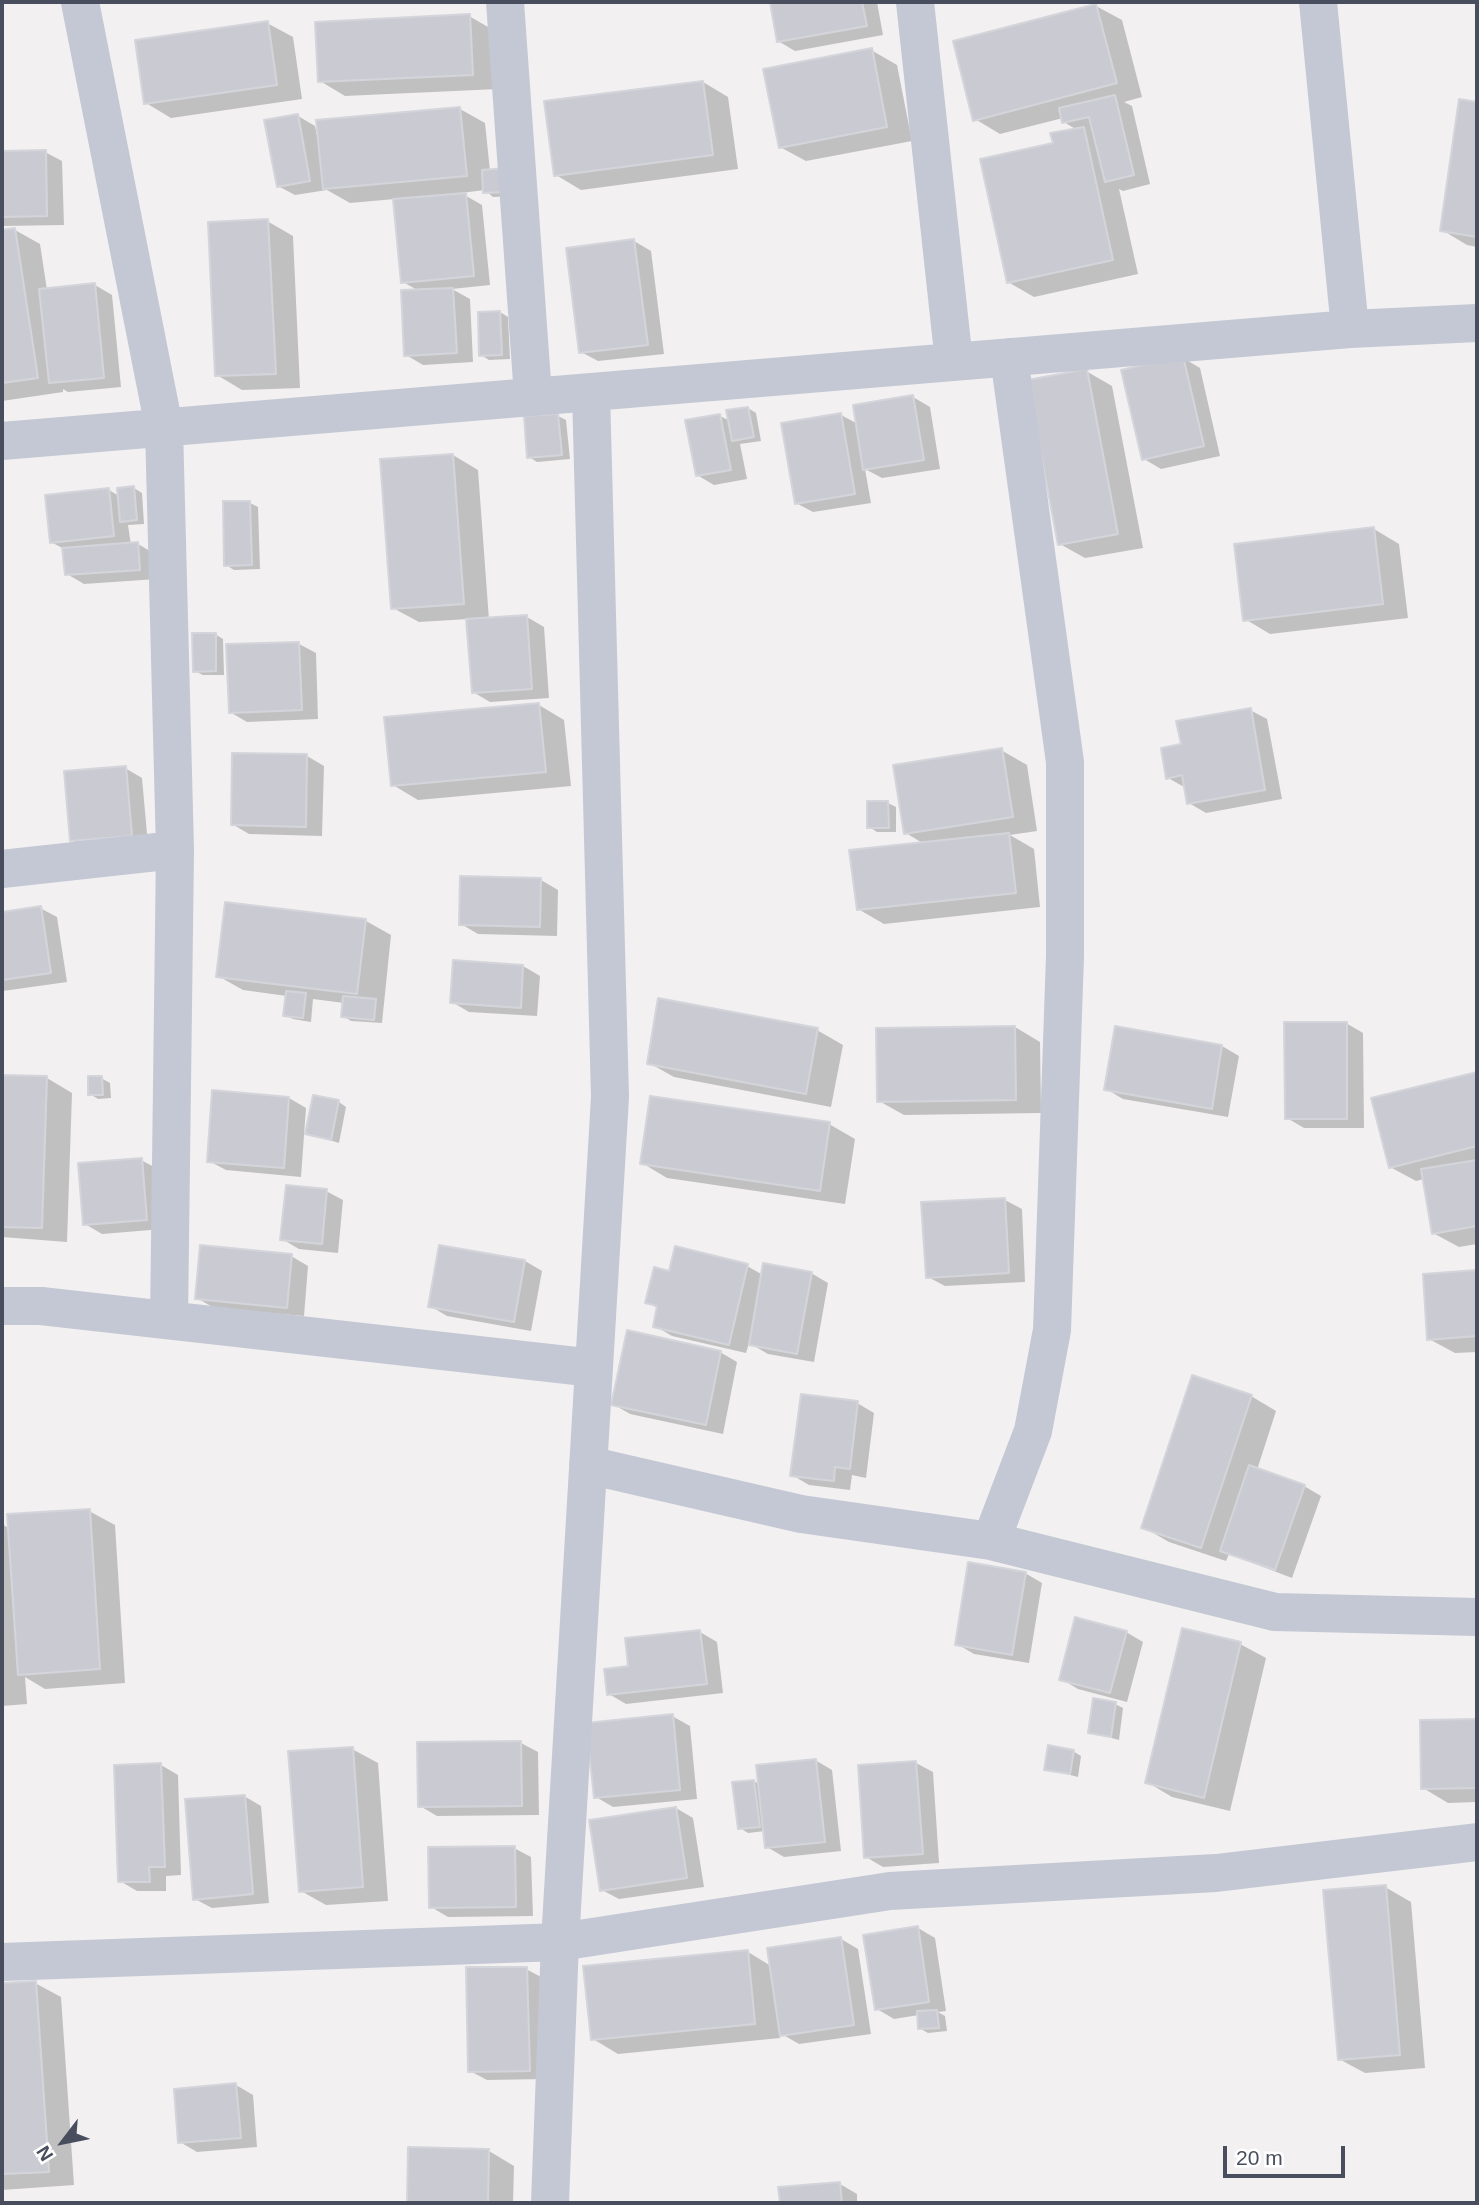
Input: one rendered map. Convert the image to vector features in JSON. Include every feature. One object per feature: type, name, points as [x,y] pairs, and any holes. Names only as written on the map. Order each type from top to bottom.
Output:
[{"type":"street","points":[[80,2],[164,427],[175,850],[169,1320]]},
{"type":"street","points":[[505,2],[533,396]]},
{"type":"street","points":[[915,2],[954,362]]},
{"type":"street","points":[[1318,2],[1350,329]]},
{"type":"street","points":[[2,441],[1350,329],[1477,323]]},
{"type":"street","points":[[991,1541],[1033,1431],[1052,1330],[1065,956],[1065,762],[1009,357]]},
{"type":"street","points":[[550,2203],[560,1942],[610,1097],[591,392]]},
{"type":"street","points":[[2,869],[175,850]]},
{"type":"street","points":[[2,1306],[41,1306],[594,1368]]},
{"type":"street","points":[[588,1465],[801,1514],[991,1541],[1275,1612],[1477,1617]]},
{"type":"street","points":[[2,1962],[560,1942],[890,1891],[1216,1873],[1477,1842]]},
{"type":"building","points":[[770,2],[862,2],[867,26],[777,42]]},
{"type":"building","points":[[1096,4],[1117,83],[973,121],[953,41]]},
{"type":"building","points":[[470,14],[473,75],[318,82],[315,22]]},
{"type":"building","points":[[268,21],[277,85],[144,104],[135,40]]},
{"type":"building","points":[[872,48],[887,127],[779,148],[763,69]]},
{"type":"building","points":[[703,81],[713,155],[554,176],[544,101]]},
{"type":"building","points":[[1115,95],[1134,175],[1105,182],[1089,117],[1062,123],[1059,108]]},
{"type":"building","points":[[1459,99],[1477,102],[1477,237],[1440,231]]},
{"type":"building","points":[[460,107],[467,176],[323,189],[316,120]]},
{"type":"building","points":[[298,114],[310,181],[277,187],[264,120]]},
{"type":"building","points":[[1084,127],[1113,260],[1007,283],[980,159],[1053,143],[1050,133]]},
{"type":"building","points":[[46,150],[47,216],[2,217],[2,151]]},
{"type":"building","points":[[506,168],[507,192],[483,193],[482,170]]},
{"type":"building","points":[[466,193],[474,276],[401,283],[393,199]]},
{"type":"building","points":[[268,219],[276,374],[215,376],[208,222]]},
{"type":"building","points":[[15,228],[38,378],[2,383],[2,230]]},
{"type":"building","points":[[634,239],[648,345],[579,353],[566,248]]},
{"type":"building","points":[[95,283],[104,378],[49,383],[39,289]]},
{"type":"building","points":[[453,288],[457,353],[404,356],[401,290]]},
{"type":"building","points":[[500,311],[502,355],[479,356],[478,312]]},
{"type":"building","points":[[1183,356],[1204,446],[1142,460],[1121,370]]},
{"type":"building","points":[[1087,369],[1118,534],[1058,545],[1027,380]]},
{"type":"building","points":[[913,395],[924,460],[863,470],[853,405]]},
{"type":"building","points":[[748,407],[754,437],[732,441],[726,410]]},
{"type":"building","points":[[841,413],[855,494],[795,504],[781,423]]},
{"type":"building","points":[[558,414],[562,455],[527,458],[524,416]]},
{"type":"building","points":[[720,414],[731,470],[696,476],[685,420]]},
{"type":"building","points":[[453,454],[464,604],[391,609],[380,459]]},
{"type":"building","points":[[134,486],[137,520],[120,522],[117,488]]},
{"type":"building","points":[[109,488],[114,536],[50,543],[45,495]]},
{"type":"building","points":[[223,501],[250,501],[252,565],[224,566]]},
{"type":"building","points":[[1374,527],[1383,604],[1243,621],[1234,544]]},
{"type":"building","points":[[138,542],[140,570],[65,575],[62,548]]},
{"type":"building","points":[[527,615],[532,689],[472,693],[466,619]]},
{"type":"building","points":[[192,633],[216,633],[216,671],[193,672]]},
{"type":"building","points":[[299,642],[302,710],[229,713],[226,644]]},
{"type":"building","points":[[539,703],[546,772],[391,786],[384,717]]},
{"type":"building","points":[[1251,708],[1265,790],[1187,804],[1182,775],[1166,779],[1161,748],[1181,744],[1176,721]]},
{"type":"building","points":[[1002,748],[1013,817],[904,834],[893,765]]},
{"type":"building","points":[[232,753],[307,754],[306,827],[231,825]]},
{"type":"building","points":[[126,766],[132,836],[70,841],[64,771]]},
{"type":"building","points":[[867,801],[888,801],[889,828],[867,828]]},
{"type":"building","points":[[1009,833],[1016,893],[857,910],[849,850]]},
{"type":"building","points":[[460,876],[541,878],[540,927],[459,925]]},
{"type":"building","points":[[225,902],[366,919],[357,994],[216,977]]},
{"type":"building","points":[[41,906],[51,973],[2,980],[2,912]]},
{"type":"building","points":[[453,960],[523,965],[521,1008],[450,1003]]},
{"type":"building","points":[[286,991],[306,993],[303,1018],[283,1016]]},
{"type":"building","points":[[343,996],[376,999],[374,1020],[341,1017]]},
{"type":"building","points":[[658,998],[818,1028],[806,1094],[647,1064]]},
{"type":"building","points":[[1284,1022],[1347,1022],[1347,1119],[1285,1119]]},
{"type":"building","points":[[1015,1026],[1016,1100],[877,1102],[876,1028]]},
{"type":"building","points":[[1115,1026],[1222,1045],[1212,1109],[1104,1090]]},
{"type":"building","points":[[1477,1072],[1477,1146],[1389,1168],[1371,1098]]},
{"type":"building","points":[[2,1075],[47,1076],[42,1228],[2,1227]]},
{"type":"building","points":[[88,1076],[102,1076],[103,1095],[88,1095]]},
{"type":"building","points":[[212,1090],[289,1097],[284,1168],[207,1162]]},
{"type":"building","points":[[313,1095],[339,1100],[331,1140],[305,1134]]},
{"type":"building","points":[[650,1096],[830,1122],[820,1191],[640,1164]]},
{"type":"building","points":[[142,1158],[147,1220],[83,1225],[78,1163]]},
{"type":"building","points":[[1477,1160],[1477,1226],[1432,1234],[1421,1169]]},
{"type":"building","points":[[286,1185],[327,1189],[322,1244],[280,1240]]},
{"type":"building","points":[[1005,1198],[1009,1273],[926,1278],[921,1202]]},
{"type":"building","points":[[200,1245],[292,1254],[287,1308],[195,1299]]},
{"type":"building","points":[[439,1245],[525,1260],[514,1322],[428,1307]]},
{"type":"building","points":[[675,1246],[748,1264],[729,1345],[653,1327],[657,1306],[645,1303],[654,1267],[669,1271]]},
{"type":"building","points":[[763,1263],[812,1272],[797,1354],[749,1345]]},
{"type":"building","points":[[1477,1270],[1477,1336],[1427,1340],[1423,1274]]},
{"type":"building","points":[[627,1330],[721,1351],[706,1425],[611,1405]]},
{"type":"building","points":[[1192,1375],[1252,1395],[1201,1548],[1141,1528]]},
{"type":"building","points":[[801,1394],[858,1401],[850,1469],[835,1467],[834,1481],[790,1476]]},
{"type":"building","points":[[1249,1465],[1305,1485],[1275,1570],[1220,1551]]},
{"type":"building","points":[[90,1509],[100,1669],[18,1675],[7,1514]]},
{"type":"building","points":[[968,1562],[1026,1572],[1012,1655],[955,1645]]},
{"type":"building","points":[[1075,1617],[1127,1631],[1110,1693],[1059,1680]]},
{"type":"building","points":[[1182,1628],[1241,1642],[1204,1798],[1145,1783]]},
{"type":"building","points":[[700,1630],[707,1684],[607,1695],[604,1669],[628,1666],[625,1638]]},
{"type":"building","points":[[1093,1698],[1116,1702],[1111,1737],[1088,1733]]},
{"type":"building","points":[[673,1714],[680,1790],[594,1798],[586,1723]]},
{"type":"building","points":[[1477,1719],[1477,1788],[1421,1789],[1420,1720]]},
{"type":"building","points":[[521,1741],[522,1806],[418,1807],[417,1742]]},
{"type":"building","points":[[1048,1745],[1074,1750],[1070,1774],[1044,1770]]},
{"type":"building","points":[[353,1747],[363,1887],[299,1892],[288,1751]]},
{"type":"building","points":[[816,1759],[825,1842],[765,1848],[756,1765]]},
{"type":"building","points":[[916,1761],[923,1854],[864,1858],[858,1765]]},
{"type":"building","points":[[161,1763],[165,1867],[149,1867],[150,1882],[118,1882],[114,1765]]},
{"type":"building","points":[[754,1780],[760,1827],[738,1829],[732,1782]]},
{"type":"building","points":[[245,1795],[253,1894],[193,1900],[185,1799]]},
{"type":"building","points":[[676,1807],[687,1878],[600,1891],[589,1820]]},
{"type":"building","points":[[515,1846],[516,1907],[429,1908],[428,1847]]},
{"type":"building","points":[[1386,1885],[1400,2055],[1338,2060],[1323,1890]]},
{"type":"building","points":[[918,1926],[929,2002],[875,2010],[863,1935]]},
{"type":"building","points":[[841,1937],[854,2025],[780,2036],[767,1948]]},
{"type":"building","points":[[748,1950],[755,2024],[591,2040],[583,1966]]},
{"type":"building","points":[[466,1967],[527,1967],[530,2071],[468,2072]]},
{"type":"building","points":[[36,1981],[49,2172],[2,2174],[2,1983]]},
{"type":"building","points":[[937,2010],[939,2028],[918,2029],[917,2011]]},
{"type":"building","points":[[236,2083],[241,2138],[178,2143],[174,2089]]},
{"type":"building","points":[[408,2147],[489,2149],[488,2203],[407,2203]]},
{"type":"building","points":[[840,2182],[842,2203],[780,2203],[778,2187]]}]
